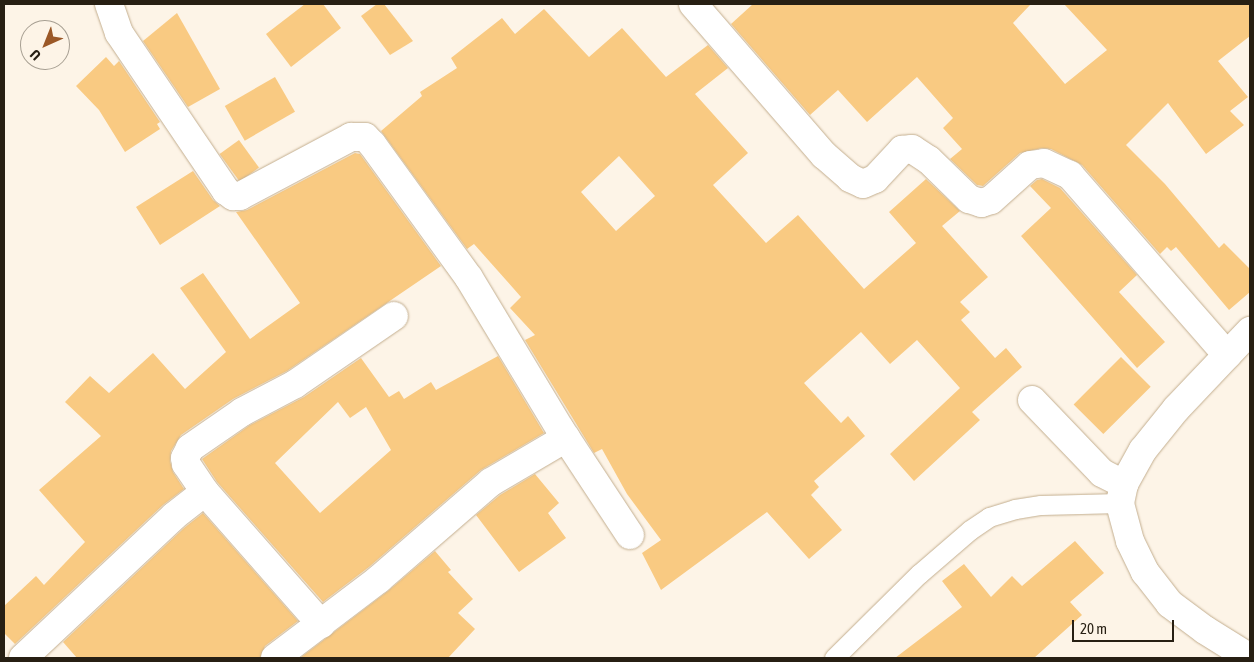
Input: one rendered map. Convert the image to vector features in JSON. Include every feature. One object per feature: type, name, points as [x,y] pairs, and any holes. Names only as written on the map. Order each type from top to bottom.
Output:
[{"type":"street","points":[[109,4],[119,33],[226,192],[233,196],[240,196],[351,136],[365,137],[372,144],[469,278],[566,438],[630,535]]},
{"type":"street","points":[[693,4],[824,155],[850,178],[863,184],[875,179],[902,150],[912,149],[929,160],[969,199],[981,203],[991,200],[1030,165],[1044,163],[1070,175],[1227,355]]},
{"type":"street","points":[[321,624],[206,492],[186,464],[184,458],[190,448],[242,412],[295,384],[394,316]]},
{"type":"street","points":[[1122,493],[1144,450],[1176,409],[1250,331]]},
{"type":"street","points":[[1032,400],[1122,493],[1130,541],[1145,572],[1170,604],[1205,630],[1250,658]]},
{"type":"street","points":[[275,658],[379,580],[491,482],[566,438]]},
{"type":"street","points":[[23,658],[174,516],[206,492]]},
{"type":"lane","points":[[834,658],[919,574],[970,530],[989,517],[1015,509],[1122,493]]},
{"type":"building","points":[[305,4],[323,4],[341,28],[291,67],[266,34]]},
{"type":"building","points":[[377,4],[384,4],[413,41],[390,55],[361,16]]},
{"type":"building","points":[[753,4],[1031,4],[1013,23],[1065,84],[1107,50],[1064,4],[1250,4],[1250,36],[1218,61],[1248,97],[1230,111],[1244,125],[1206,154],[1168,103],[1126,145],[1165,184],[1219,248],[1224,243],[1250,269],[1250,292],[1229,310],[1176,247],[1171,251],[1167,247],[1160,254],[1082,165],[1051,149],[1042,148],[1020,153],[983,186],[977,185],[950,159],[962,149],[943,128],[953,118],[917,77],[867,122],[838,90],[810,115],[731,24]]},
{"type":"building","points":[[544,9],[589,57],[622,28],[666,77],[708,45],[728,68],[695,94],[748,153],[713,185],[766,243],[798,215],[864,289],[916,243],[889,212],[926,179],[960,211],[942,226],[988,277],[960,302],[970,312],[961,320],[995,358],[1006,348],[1022,367],[972,412],[980,420],[914,481],[890,454],[960,388],[917,340],[890,364],[861,332],[804,383],[841,423],[848,416],[865,436],[814,481],[819,487],[811,495],[842,530],[809,559],[767,512],[661,590],[642,553],[661,540],[627,494],[602,449],[594,453],[525,340],[535,335],[510,308],[521,297],[474,244],[467,249],[381,131],[422,96],[420,92],[457,68],[451,58],[502,18],[515,34]],"holes":[[[619,156],[655,196],[616,231],[581,192]]]},
{"type":"building","points":[[177,13],[220,89],[188,107],[143,41]]},
{"type":"building","points":[[106,57],[114,66],[119,61],[160,122],[157,124],[160,129],[125,152],[99,110],[76,86]]},
{"type":"building","points":[[275,77],[295,112],[245,141],[225,106]]},
{"type":"building","points":[[239,140],[259,168],[240,182],[220,154]]},
{"type":"building","points":[[355,153],[360,154],[441,266],[287,371],[233,399],[181,435],[171,451],[170,461],[173,472],[184,489],[163,505],[15,644],[4,633],[4,606],[36,576],[44,585],[85,542],[39,490],[101,436],[65,402],[90,376],[109,393],[153,353],[185,389],[226,352],[180,288],[203,273],[250,339],[300,303],[236,212],[247,210]]},
{"type":"building","points":[[193,171],[213,200],[220,206],[160,245],[136,207]]},
{"type":"building","points":[[1042,179],[1060,188],[1137,275],[1119,292],[1165,342],[1137,368],[1021,236],[1051,208],[1030,186],[1037,180]]},
{"type":"building","points":[[498,356],[544,433],[481,470],[369,567],[323,602],[217,482],[202,459],[250,425],[304,397],[361,358],[389,397],[399,391],[404,399],[431,382],[436,390]],"holes":[[[338,402],[350,418],[366,407],[391,450],[320,513],[275,463]]]},
{"type":"building","points":[[1121,357],[1151,387],[1103,434],[1074,404]]},
{"type":"building","points":[[535,474],[559,503],[548,513],[566,538],[519,572],[476,515],[500,495]]},
{"type":"building","points":[[203,513],[298,621],[265,646],[260,658],[77,658],[63,642],[184,528]]},
{"type":"building","points":[[1075,541],[1104,573],[1070,602],[1082,615],[1034,658],[895,658],[962,607],[942,581],[964,564],[991,597],[1012,576],[1022,586]]},
{"type":"building","points":[[435,551],[451,570],[448,572],[473,599],[458,613],[475,629],[448,658],[300,658],[388,591]]}]
